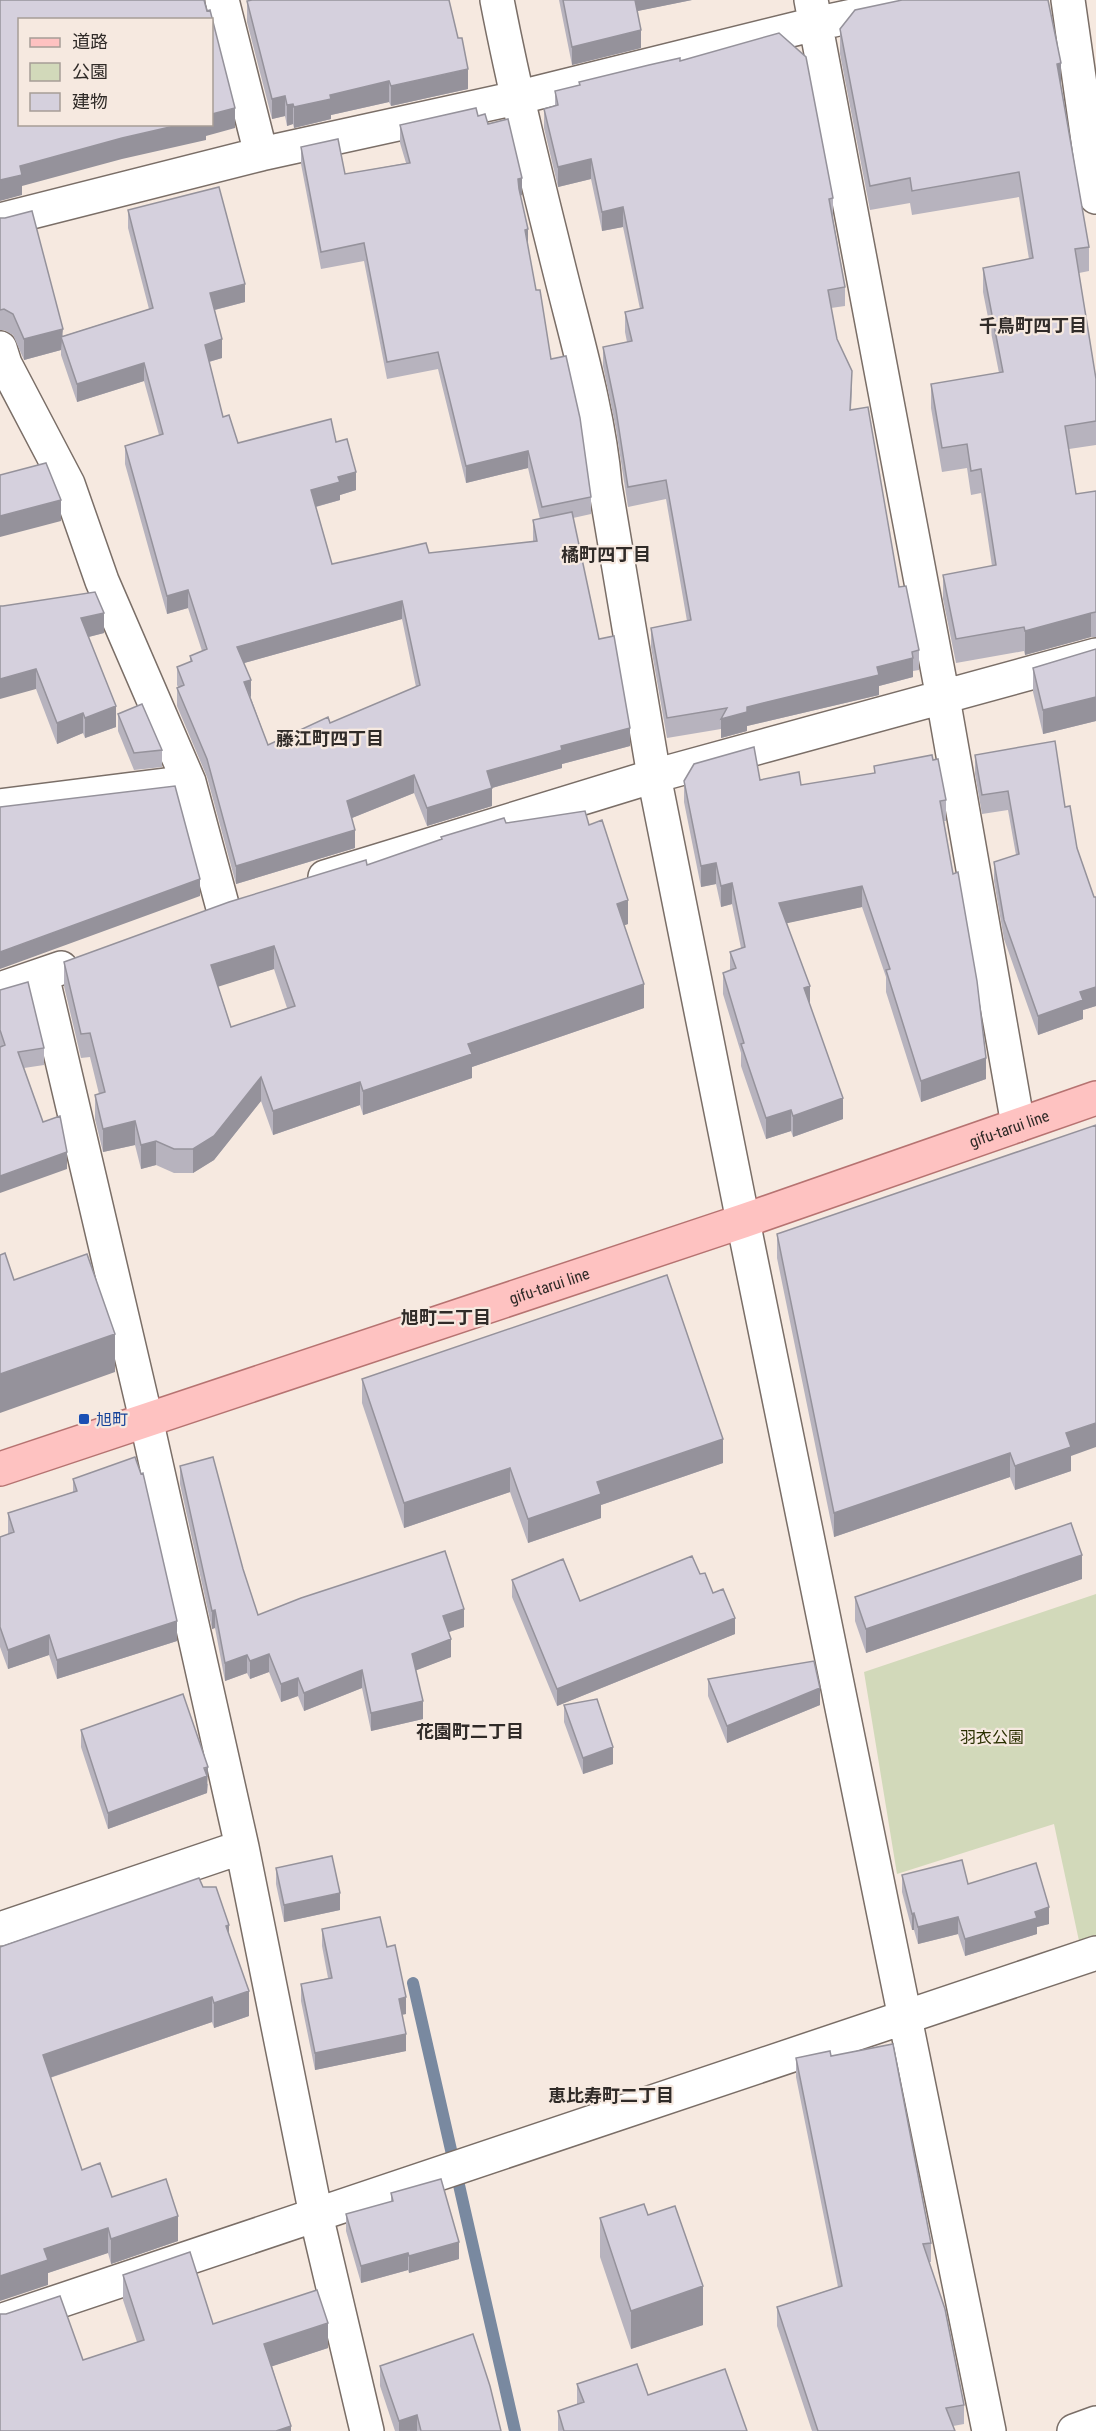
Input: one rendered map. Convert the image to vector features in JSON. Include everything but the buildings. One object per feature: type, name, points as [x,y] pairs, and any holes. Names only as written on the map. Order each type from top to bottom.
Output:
[{"type":"main road","name":"gifu-tarui line","points":[[0,1469],[742,1221],[1096,1098]]},
{"type":"street","points":[[222,0],[261,154]]},
{"type":"street","points":[[497,0],[516,98],[576,335],[602,454],[604,485],[654,776],[742,1221],[989,2431]]},
{"type":"street","points":[[0,220],[261,154],[516,98],[813,12],[927,0]]},
{"type":"street","points":[[1068,0],[1096,197]]},
{"type":"street","points":[[813,12],[943,698],[1018,1125]]},
{"type":"street","points":[[0,348],[5,364],[68,484],[107,592],[189,782],[235,904],[191,920]]},
{"type":"street","points":[[75,597],[107,592]]},
{"type":"street","points":[[291,887],[654,776],[1096,655]]},
{"type":"street","points":[[0,806],[189,782]]},
{"type":"street","points":[[0,989],[85,959]]},
{"type":"street","points":[[42,975],[146,1419],[242,1847],[316,2215],[367,2431]]},
{"type":"street","points":[[0,1929],[242,1847]]},
{"type":"street","points":[[0,2321],[1096,1953]]},
{"type":"street","points":[[1074,2431],[1096,2423]]},
{"type":"green space","name":"羽衣公園","points":[[1096,1594],[1096,1935],[1079,1941],[1054,1824],[897,1874],[864,1672]]},
{"type":"waterway","points":[[413,1983],[515,2431]]},
{"type":"place","name":"旭町","points":[[84,1419]]},
{"type":"district","name":"千鳥町四丁目","points":[[1033,325]]},
{"type":"district","name":"橘町四丁目","points":[[606,554]]},
{"type":"district","name":"藤江町四丁目","points":[[330,738]]},
{"type":"district","name":"旭町二丁目","points":[[446,1317]]},
{"type":"district","name":"花園町二丁目","points":[[470,1731]]},
{"type":"district","name":"恵比寿町二丁目","points":[[611,2095]]}]
